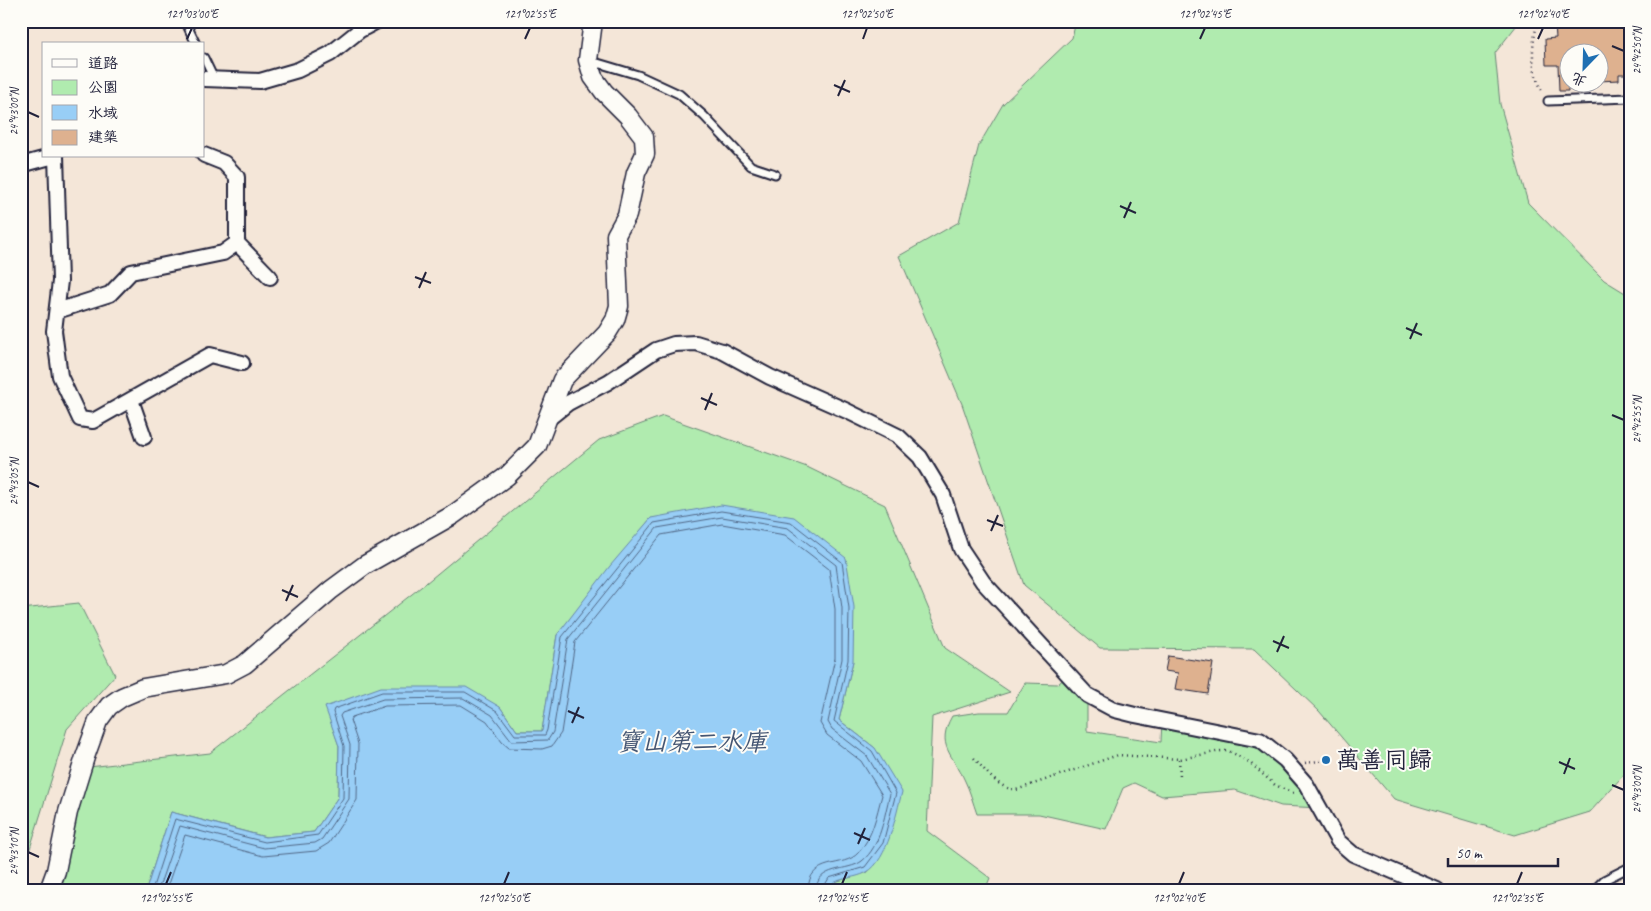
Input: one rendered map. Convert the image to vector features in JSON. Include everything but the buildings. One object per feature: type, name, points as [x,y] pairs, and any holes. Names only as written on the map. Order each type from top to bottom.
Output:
[{"type":"street","points":[[209,79],[260,81],[298,70],[330,54],[360,30],[377,21]]},
{"type":"street","points":[[49,890],[56,871],[68,812],[85,757],[98,721],[109,706],[122,696],[143,688],[226,674],[245,664],[330,590],[365,566],[453,515],[507,476],[537,446],[562,380],[607,333],[615,320],[619,306],[616,235],[627,214],[636,173],[645,154],[644,137],[593,77],[588,60],[593,21]]},
{"type":"street","points":[[205,155],[224,163],[237,177],[237,243],[270,277]]},
{"type":"street","points":[[21,165],[47,158]]},
{"type":"street","points":[[55,158],[60,281],[54,331],[60,376],[80,419],[93,421],[210,355],[242,363]]},
{"type":"street","points":[[56,311],[110,294],[131,272],[223,253],[237,243]]},
{"type":"street","points":[[548,419],[568,403],[608,382],[656,350],[674,344],[696,343],[722,351],[770,377],[898,436],[920,457],[943,495],[961,549],[983,582],[1087,695],[1115,710],[1260,740],[1285,760],[1306,784],[1338,841],[1353,854],[1437,890]]},
{"type":"street","points":[[131,400],[144,437]]},
{"type":"lane","points":[[185,21],[195,42]]},
{"type":"lane","points":[[588,60],[638,75],[679,94],[704,116],[751,166],[775,174]]},
{"type":"lane","points":[[205,62],[209,79]]},
{"type":"lane","points":[[1548,101],[1630,98]]},
{"type":"lane","points":[[1594,890],[1604,880],[1630,867]]},
{"type":"path","points":[[1538,21],[1532,41],[1534,76],[1548,101]]},
{"type":"path","points":[[974,758],[995,781],[1016,790],[1118,755],[1179,759],[1211,752],[1229,751],[1249,762],[1285,791],[1314,798]]},
{"type":"path","points":[[1179,759],[1180,776]]},
{"type":"green space","points":[[1076,21],[1520,21],[1495,53],[1500,104],[1528,203],[1604,280],[1630,296],[1630,768],[1590,812],[1515,835],[1394,799],[1319,711],[1254,649],[1100,648],[1024,585],[962,404],[899,256],[959,222],[979,145],[1003,104],[1072,38]]},
{"type":"green space","points":[[663,416],[807,467],[885,505],[945,648],[1010,692],[932,717],[927,831],[990,878],[985,890],[826,890],[831,883],[868,872],[875,748],[839,720],[853,661],[651,518],[557,635],[542,731],[517,731],[500,707],[326,707],[339,746],[338,797],[314,832],[266,837],[171,812],[146,890],[44,890],[89,767],[210,753],[426,583],[599,440]]},
{"type":"green space","points":[[79,603],[115,675],[67,729],[28,855],[21,858],[21,609]]},
{"type":"green space","points":[[1068,675],[1087,695],[1087,731],[1161,742],[1162,720],[1260,740],[1319,808],[1281,806],[1235,790],[1162,796],[1134,783],[1123,788],[1106,829],[1039,814],[977,814],[967,785],[945,743],[947,726],[952,716],[979,712],[1008,712],[1025,683],[1058,684]]},
{"type":"water","name":"寶山第二水庫","points":[[721,505],[794,517],[846,558],[854,607],[853,661],[839,720],[875,748],[902,792],[886,847],[874,866],[867,872],[835,882],[826,890],[146,890],[171,812],[265,837],[314,832],[338,797],[339,746],[325,707],[381,687],[466,687],[500,707],[517,731],[542,731],[557,635],[610,566],[651,518]]},
{"type":"place","name":"萬善同歸","points":[[1326,760]]}]
